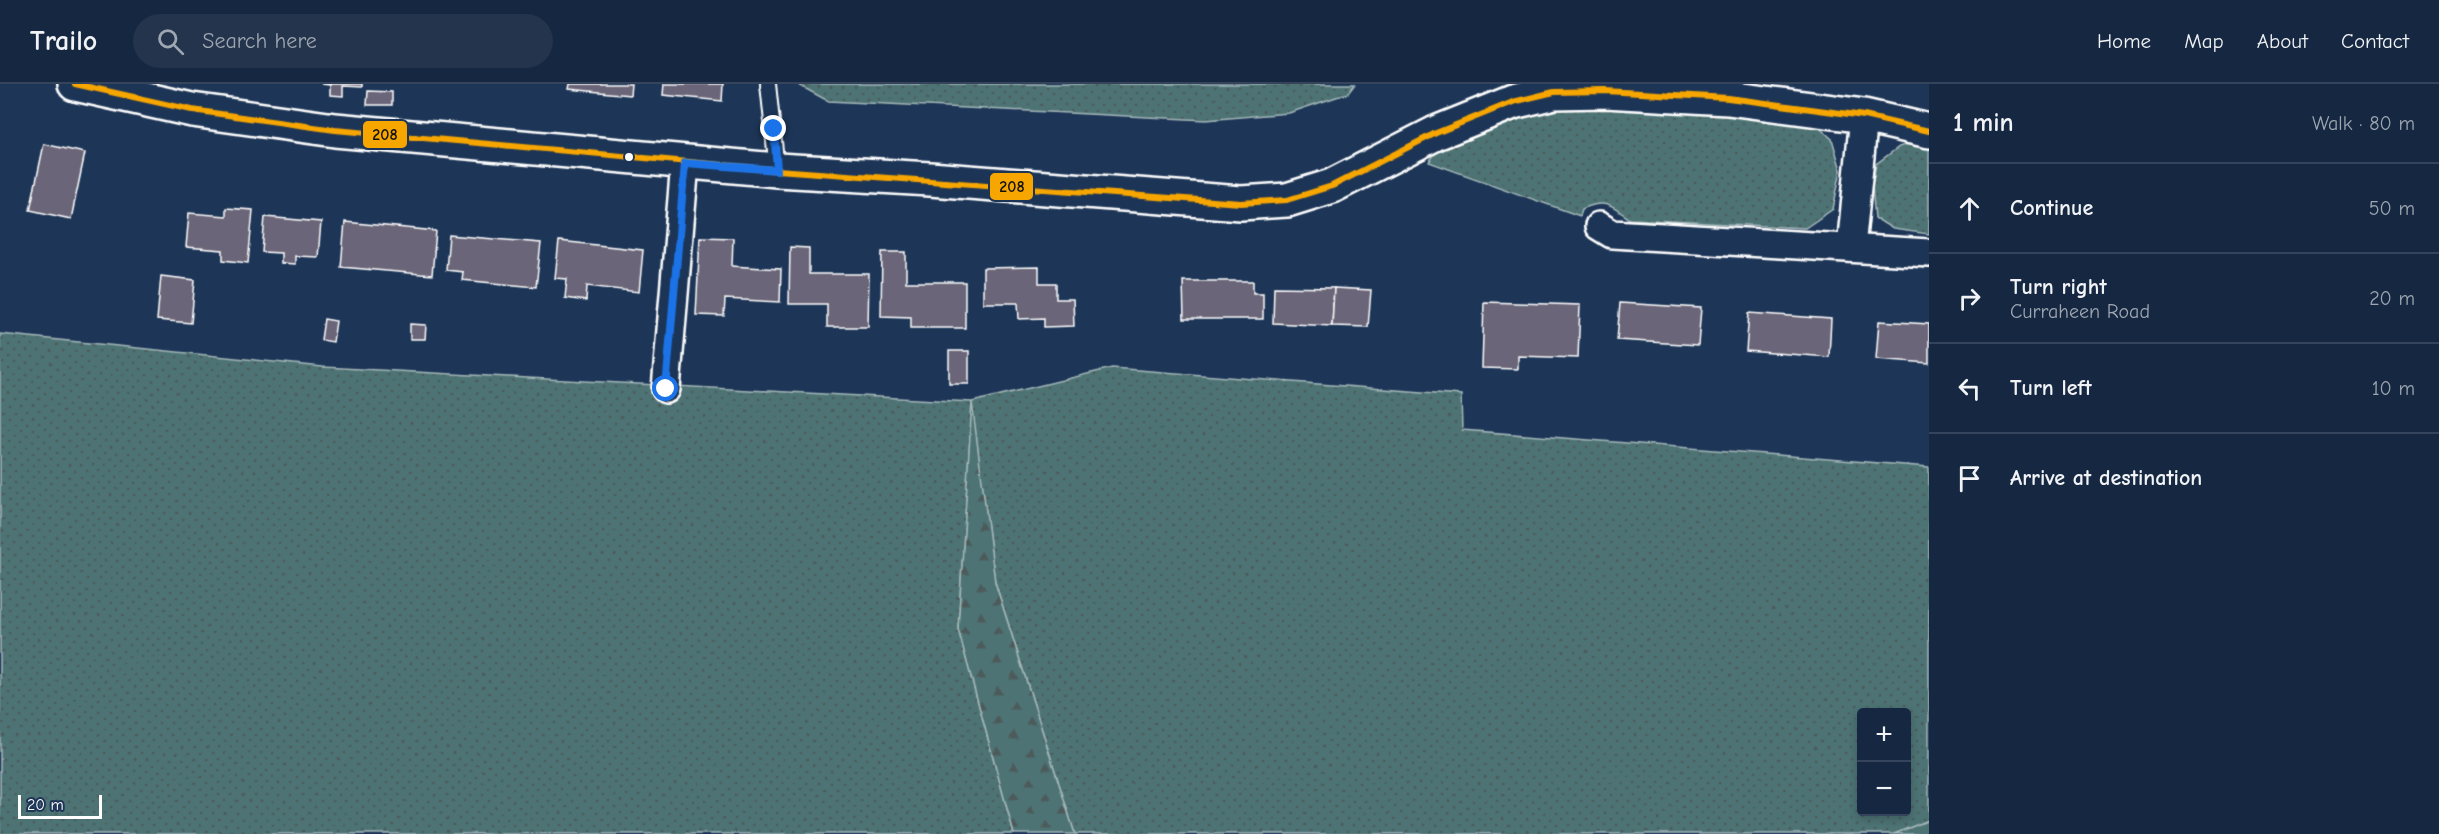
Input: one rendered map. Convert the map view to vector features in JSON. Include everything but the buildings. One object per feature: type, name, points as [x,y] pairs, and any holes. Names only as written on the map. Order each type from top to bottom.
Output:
[{"type":"street","points":[[75,84],[192,110],[335,130],[685,163],[1241,203],[1287,200],[1332,186],[1436,133],[1513,102],[1554,92],[1605,91],[1728,98],[1863,116],[1929,131]]},
{"type":"street","points":[[1851,248],[1863,116]]},
{"type":"street","points":[[666,389],[685,163]]},
{"type":"street","points":[[1599,226],[1612,234],[1929,254]]},
{"type":"lane","points":[[768,84],[777,170]]},
{"type":"green space","points":[[797,84],[1355,84],[1348,93],[1289,113],[1206,120],[828,101]]},
{"type":"green space","points":[[1583,104],[1771,114],[1813,122],[1832,139],[1841,170],[1833,209],[1805,228],[1630,219],[1613,207],[1602,204],[1582,209],[1580,216],[1429,162],[1442,144],[1520,113]]},
{"type":"green space","points":[[1917,141],[1929,145],[1929,234],[1893,229],[1875,218],[1872,186],[1876,164],[1899,147]]},
{"type":"green space","points":[[0,334],[323,367],[972,402],[1112,368],[1461,395],[1462,430],[1929,467],[1929,820],[1894,834],[1075,834],[995,582],[972,406],[958,629],[1014,834],[0,834]]},
{"type":"green space","points":[[972,402],[995,582],[1075,834],[1014,834],[958,629]]},
{"type":"green space","points":[[1929,820],[1929,834],[1894,834]]},
{"type":"transit line","name":"208","points":[[75,84],[192,110],[335,130],[777,170],[1241,203],[1287,200],[1332,186],[1436,133],[1513,102],[1554,92],[1605,91],[1728,98],[1864,116],[1929,131]]},
{"type":"route","points":[[666,389],[685,163],[777,170],[774,129]]}]
